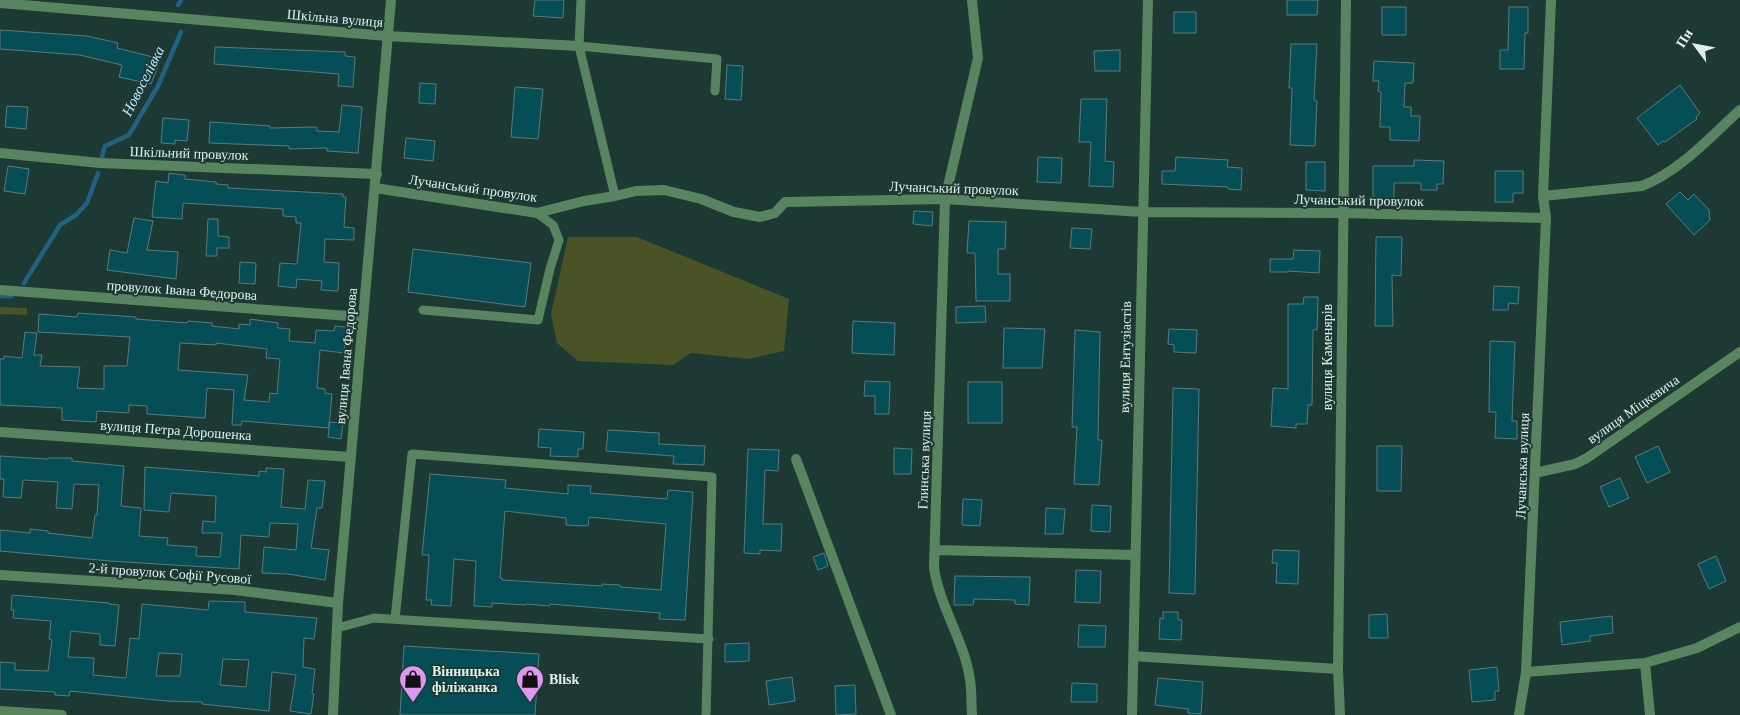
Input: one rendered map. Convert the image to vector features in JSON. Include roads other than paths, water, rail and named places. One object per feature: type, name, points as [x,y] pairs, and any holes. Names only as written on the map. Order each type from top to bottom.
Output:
[{"type":"street","name":"вулиця Івана Федорова","points":[[333,715],[338,603],[391,0]]},
{"type":"street","name":"Глинська вулиця","points":[[972,0],[978,58],[945,199],[934,568],[937,585],[964,655],[970,679],[972,715]]},
{"type":"street","name":"вулиця Ентузіастів","points":[[1132,715],[1148,0]]},
{"type":"street","name":"вулиця Каменярів","points":[[1340,715],[1338,669],[1346,0]]},
{"type":"street","name":"Лучанська вулиця","points":[[1519,715],[1526,672],[1535,473],[1546,218],[1543,196],[1551,0]]},
{"type":"street","name":"Шкільна вулиця","points":[[0,3],[387,36],[579,46]]},
{"type":"street","points":[[1543,196],[1642,186],[1654,181],[1682,161],[1740,110]]},
{"type":"street","name":"Шкільний провулок","points":[[0,153],[100,163],[377,174]]},
{"type":"street","name":"Лучанський провулок","points":[[375,188],[537,213],[584,201],[636,191],[664,190],[701,199],[734,212],[760,217],[775,213],[785,202],[945,199],[1142,212],[1546,218]]},
{"type":"street","name":"провулок Івана Федорова","points":[[0,290],[362,317]]},
{"type":"street","name":"вулиця Міцкевича","points":[[1535,473],[1575,464],[1587,458],[1740,352]]},
{"type":"street","name":"вулиця Петра Дорошенка","points":[[0,432],[350,457]]},
{"type":"street","points":[[796,459],[891,715]]},
{"type":"street","points":[[935,550],[1135,555]]},
{"type":"street","name":"2-й провулок Софії Русової","points":[[0,575],[235,590],[338,603]]},
{"type":"street","points":[[1526,672],[1645,664],[1697,648],[1740,627]]},
{"type":"street","points":[[1133,656],[1338,669]]},
{"type":"street","points":[[1645,664],[1650,715]]},
{"type":"street","points":[[0,711],[62,715]]},
{"type":"lane","points":[[581,0],[579,46],[615,196]]},
{"type":"lane","points":[[579,46],[717,59],[715,91]]},
{"type":"lane","points":[[423,310],[538,320],[550,268],[559,240],[553,225],[537,213]]},
{"type":"lane","points":[[395,619],[412,454],[712,476],[706,715]]},
{"type":"lane","points":[[337,628],[374,618],[709,639]]},
{"type":"waterway","name":"Новоселівка","points":[[178,5],[181,0]]},
{"type":"waterway","name":"Новоселівка","points":[[102,157],[105,146],[129,135],[158,86],[181,32]]},
{"type":"waterway","name":"Новоселівка","points":[[24,283],[60,225],[76,215],[87,203],[98,173]]},
{"type":"waterway","name":"Новоселівка","points":[[0,296],[12,296]]},
{"type":"place","name":"Вінницька філіжанка","points":[[413,703]]},
{"type":"place","name":"Blisk","points":[[530,703]]}]
